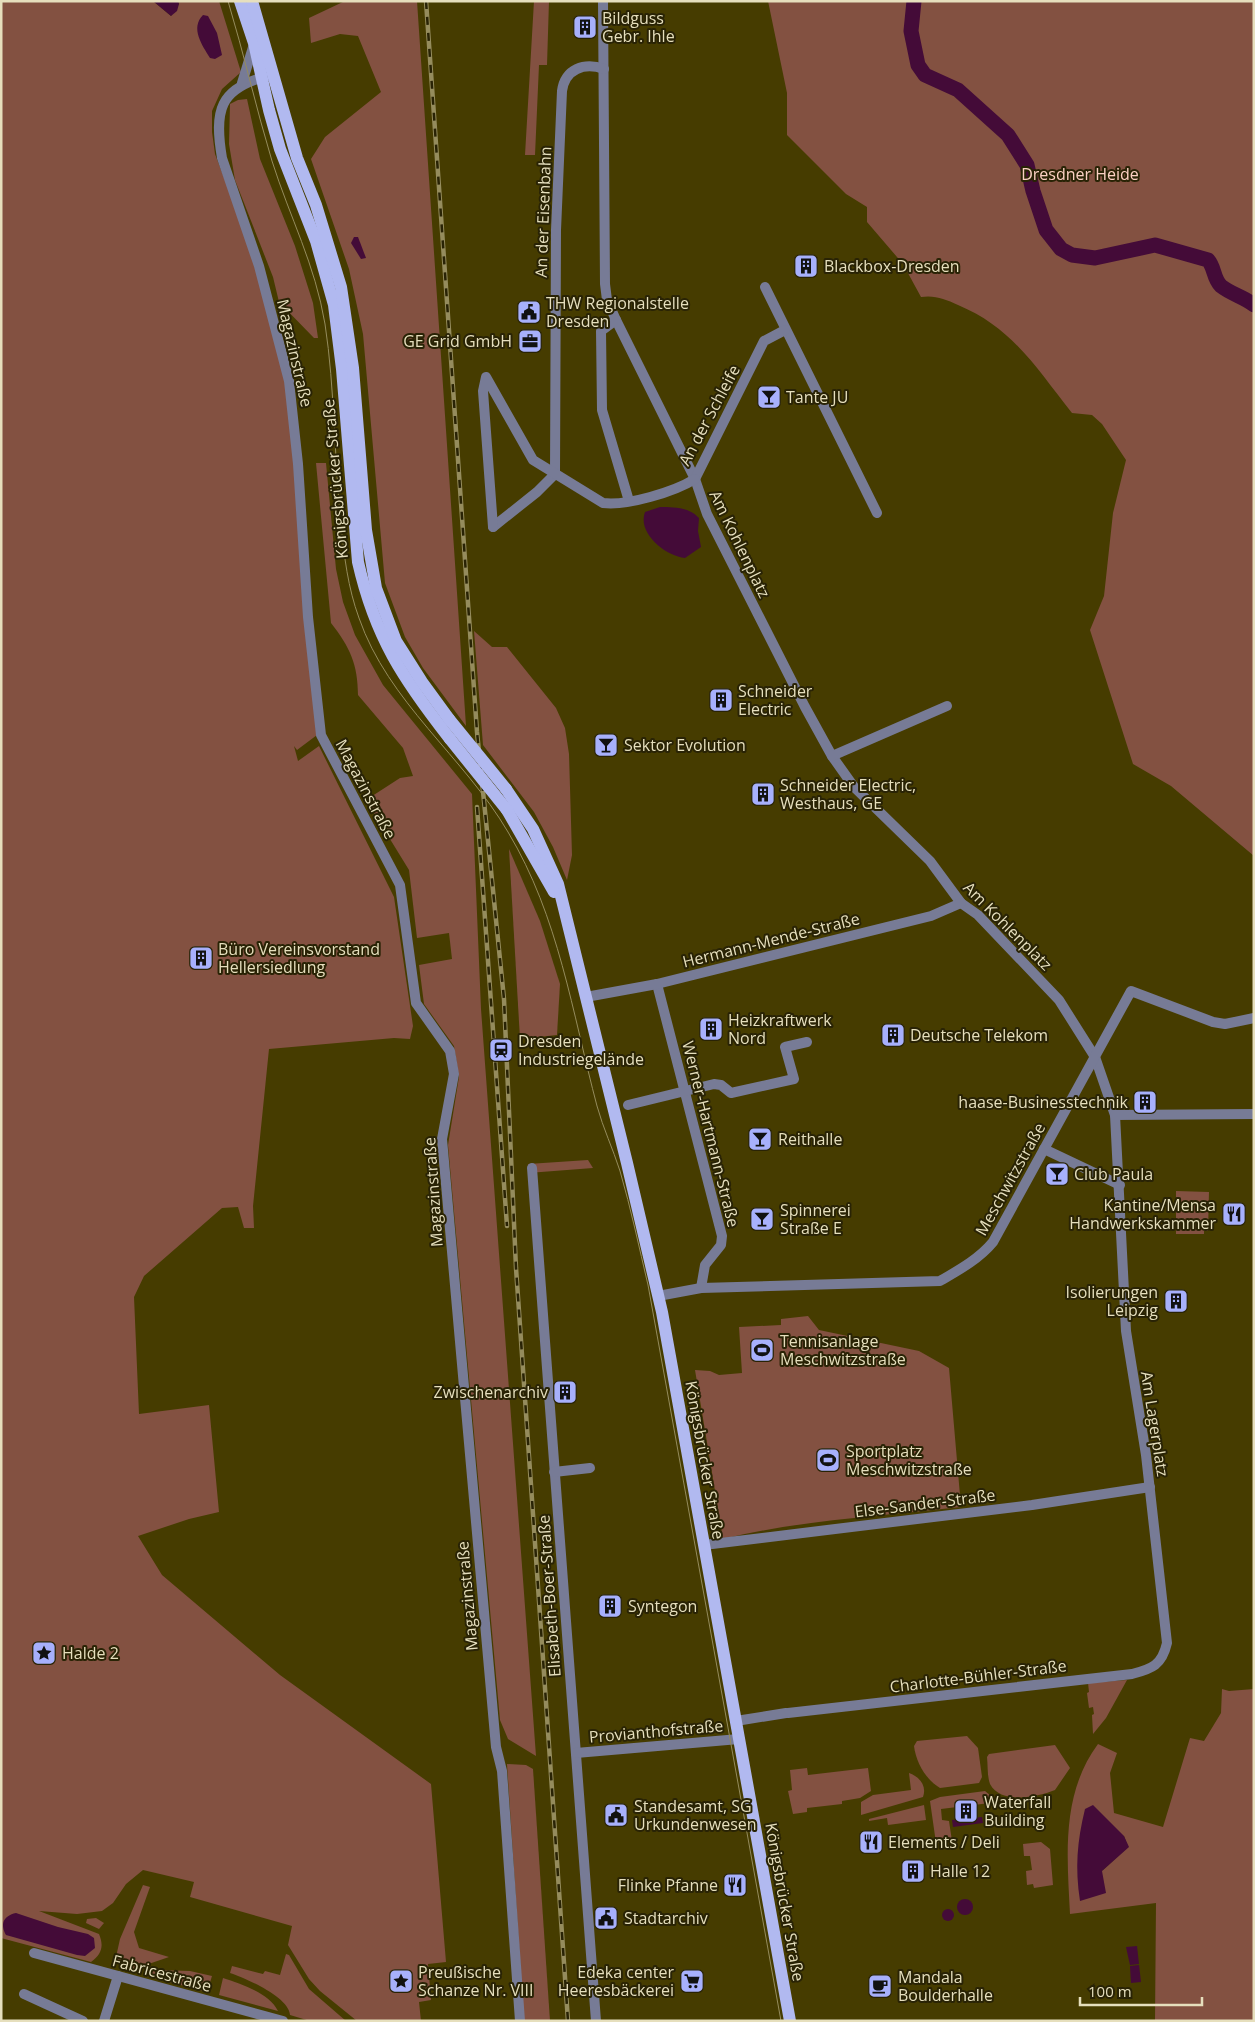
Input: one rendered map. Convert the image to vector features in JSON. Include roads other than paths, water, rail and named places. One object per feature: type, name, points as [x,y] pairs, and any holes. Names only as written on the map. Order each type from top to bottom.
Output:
[{"type":"main road","name":"Königsbrücker Straße","points":[[240,1],[254,43],[316,205],[341,287],[353,368],[366,530],[376,588],[396,640],[422,682],[449,719],[522,811],[543,848],[558,884],[658,1296],[790,2021]]},
{"type":"main road","name":"Königsbrücker Straße","points":[[252,1],[268,76],[280,148],[316,241],[334,305],[342,369],[358,562],[372,615],[385,646],[423,704],[507,810],[564,910]]},
{"type":"street","name":"An der Schleife","points":[[603,1],[607,300],[695,479]]},
{"type":"street","points":[[242,84],[254,43]]},
{"type":"street","name":"An der Eisenbahn","points":[[555,474],[556,230],[563,80],[567,73],[582,67],[596,66],[604,69]]},
{"type":"street","name":"Magazinstraße","points":[[268,76],[242,84],[231,93],[222,105],[220,144],[222,158],[259,266],[289,381],[298,470],[308,617],[321,735],[400,885],[416,1003],[450,1051],[454,1074],[442,1139],[496,1747],[502,1771],[520,2021]]},
{"type":"street","points":[[765,287],[877,514]]},
{"type":"street","points":[[616,320],[601,331],[602,410],[629,501]]},
{"type":"street","name":"An der Schleife","points":[[695,479],[764,341],[785,330]]},
{"type":"street","points":[[486,377],[533,460],[555,474],[537,492],[493,527],[483,391],[486,377]]},
{"type":"street","name":"Am Kohlenplatz","points":[[555,474],[603,503],[614,504],[684,486],[695,479],[707,514],[804,707],[832,756],[854,787],[930,862],[961,903],[978,915],[1060,1000],[1075,1021],[1094,1057]]},
{"type":"street","points":[[832,756],[947,706]]},
{"type":"street","name":"Hermann-Mende-Straße","points":[[586,998],[657,984],[931,916],[961,903]]},
{"type":"street","name":"Werner-Hartmann-Straße","points":[[657,984],[722,1236],[721,1245],[705,1265],[701,1288]]},
{"type":"street","name":"Meschwitzstraße","points":[[658,1296],[701,1288],[940,1281],[966,1266],[985,1252],[993,1242],[1131,991],[1213,1022],[1225,1024],[1254,1018]]},
{"type":"street","points":[[628,1105],[714,1084],[721,1085],[731,1094],[794,1079],[785,1047],[807,1042]]},
{"type":"street","name":"Am Lagerplatz","points":[[1094,1057],[1115,1115],[1126,1331],[1150,1487],[1167,1643],[1164,1655],[1158,1664]]},
{"type":"street","points":[[1115,1115],[1254,1114]]},
{"type":"street","points":[[1044,1150],[1120,1185]]},
{"type":"street","name":"Elisabeth-Boer-Straße","points":[[532,1168],[596,2021]]},
{"type":"street","points":[[554,1472],[590,1468]]},
{"type":"street","name":"Else-Sander-Straße","points":[[704,1545],[1032,1505],[1150,1487]]},
{"type":"street","name":"Charlotte-Bühler-Straße","points":[[736,1721],[773,1715],[787,1715],[1132,1674],[1150,1669],[1158,1664]]},
{"type":"street","name":"Provianthofstraße","points":[[576,1753],[739,1739]]},
{"type":"street","name":"Fabricestraße","points":[[34,1953],[283,2021]]},
{"type":"street","points":[[104,2021],[118,1976]]},
{"type":"street","points":[[24,1994],[83,2021]]},
{"type":"waterway","points":[[914,1],[911,31],[918,65],[925,75],[958,90],[1008,135],[1027,165],[1033,191],[1046,230],[1061,249],[1072,255],[1095,258],[1155,245],[1208,260],[1221,286],[1254,305]]},
{"type":"tram line","points":[[228,1],[272,161],[309,261],[321,302],[331,373],[344,548],[349,584],[355,607],[372,648],[388,676],[407,703],[490,805],[508,832],[525,864],[540,897],[552,931],[597,1106],[624,1185],[648,1285],[781,2021]]},
{"type":"railway","points":[[426,1],[477,732],[504,999],[516,1268],[568,2021]]},
{"type":"railway","points":[[477,807],[507,1226]]},
{"type":"place","name":"Bildguss Gebr. Ihle","points":[[585,27]]},
{"type":"place","name":"Blackbox-Dresden","points":[[806,266]]},
{"type":"place","name":"THW Regionalstelle Dresden","points":[[529,312]]},
{"type":"place","name":"GE Grid GmbH","points":[[530,341]]},
{"type":"place","name":"Tante JU","points":[[769,397]]},
{"type":"place","name":"Schneider Electric","points":[[721,700]]},
{"type":"place","name":"Sektor Evolution","points":[[606,745]]},
{"type":"place","name":"Schneider Electric, Westhaus, GE","points":[[763,794]]},
{"type":"place","name":"Büro Vereinsvorstand Hellersiedlung","points":[[201,958]]},
{"type":"place","name":"Heizkraftwerk Nord","points":[[711,1029]]},
{"type":"place","name":"Deutsche Telekom","points":[[893,1035]]},
{"type":"place","name":"Dresden Industriegelände","points":[[501,1050]]},
{"type":"place","name":"haase-Businesstechnik","points":[[1145,1102]]},
{"type":"place","name":"Reithalle","points":[[760,1139]]},
{"type":"place","name":"Club Paula","points":[[1057,1174]]},
{"type":"place","name":"Kantine/Mensa Handwerkskammer","points":[[1234,1214]]},
{"type":"place","name":"Spinnerei Straße E","points":[[762,1219]]},
{"type":"place","name":"Isolierungen Leipzig","points":[[1176,1301]]},
{"type":"place","name":"Tennisanlage Meschwitzstraße","points":[[762,1350]]},
{"type":"place","name":"Zwischenarchiv","points":[[565,1392]]},
{"type":"place","name":"Sportplatz Meschwitzstraße","points":[[828,1460]]},
{"type":"place","name":"Syntegon","points":[[610,1606]]},
{"type":"place","name":"Halde 2","points":[[44,1653]]},
{"type":"place","name":"Waterfall Building","points":[[966,1811]]},
{"type":"place","name":"Standesamt, SG Urkundenwesen","points":[[616,1815]]},
{"type":"place","name":"Elements / Deli","points":[[871,1842]]},
{"type":"place","name":"Halle 12","points":[[913,1871]]},
{"type":"place","name":"Flinke Pfanne","points":[[735,1885]]},
{"type":"place","name":"Stadtarchiv","points":[[606,1918]]},
{"type":"place","name":"Preußische Schanze Nr. VIII","points":[[401,1981]]},
{"type":"place","name":"Edeka center Heeresbäckerei","points":[[692,1981]]},
{"type":"place","name":"Mandala Boulderhalle","points":[[880,1986]]},
{"type":"park label","name":"Dresdner Heide","points":[[1080,174]]}]
